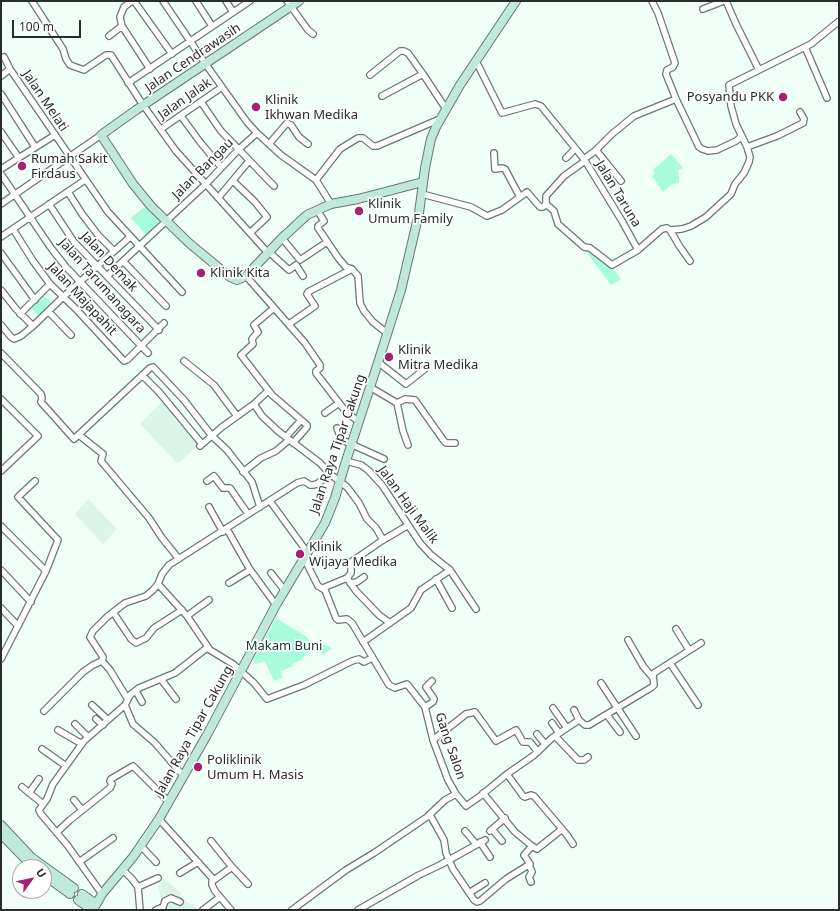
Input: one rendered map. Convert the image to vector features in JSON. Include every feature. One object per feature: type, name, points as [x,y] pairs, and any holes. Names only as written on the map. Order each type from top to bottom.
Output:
[{"type":"street","points":[[32,1],[62,49],[70,65],[84,70],[106,55],[111,55],[128,83],[176,151],[205,185],[268,252],[289,270],[296,265],[304,276]]},
{"type":"street","points":[[150,69],[122,26],[120,17],[124,8],[133,1],[172,54]]},
{"type":"street","points":[[164,1],[205,63],[257,133],[290,162],[316,180],[332,204]]},
{"type":"street","points":[[196,1],[212,26]]},
{"type":"street","points":[[226,1],[233,12]]},
{"type":"street","points":[[128,83],[250,1]]},
{"type":"street","name":"Jalan Cendrawasih","points":[[101,135],[289,4],[299,1]]},
{"type":"street","points":[[652,1],[658,13],[675,63],[673,67],[667,70],[666,74],[676,99],[700,148],[708,151],[717,150],[741,137]]},
{"type":"street","points":[[703,9],[725,1],[758,70]]},
{"type":"street","name":"Jalan Raya Tipar Cakung","points":[[94,908],[102,894],[123,870],[159,819],[276,605],[325,523],[340,482],[407,266],[422,194],[431,140],[446,109],[462,88],[476,61],[511,3]]},
{"type":"street","points":[[289,4],[306,29],[313,34]]},
{"type":"street","points":[[800,112],[804,119],[803,123],[777,136],[747,147],[736,124],[731,106],[729,84],[811,44],[838,22],[839,24]]},
{"type":"street","points":[[109,36],[122,26]]},
{"type":"street","points":[[805,47],[827,98]]},
{"type":"street","points":[[370,76],[402,51],[408,53],[446,109]]},
{"type":"street","name":"Jalan Melati","points":[[4,57],[10,69],[108,212],[182,292]]},
{"type":"street","name":"Jalan Taruna","points":[[476,61],[493,94],[500,112],[504,113],[538,104],[541,106],[584,160],[638,250],[662,229],[666,228],[676,230],[691,226],[706,217],[717,205],[724,201],[731,194],[735,184],[744,173],[750,157],[747,147]]},
{"type":"street","points":[[1,76],[10,69]]},
{"type":"street","points":[[382,96],[423,74]]},
{"type":"street","name":"Jalan Jalak","points":[[161,129],[222,87]]},
{"type":"street","points":[[1,94],[36,147]]},
{"type":"street","points":[[638,250],[612,265],[590,248],[584,247],[558,224],[554,211],[546,204],[546,196],[564,176],[634,116],[676,99]]},
{"type":"street","points":[[201,102],[221,131],[274,186]]},
{"type":"street","points":[[181,116],[221,167]]},
{"type":"street","points":[[316,180],[340,149],[358,138],[363,138],[373,146],[377,146],[441,119]]},
{"type":"street","points":[[269,144],[287,124],[291,125],[299,137],[308,144]]},
{"type":"street","points":[[1,132],[19,158]]},
{"type":"street","name":"Jalan Bangau","points":[[107,276],[205,185],[238,150],[257,133]]},
{"type":"street","points":[[1,169],[55,135]]},
{"type":"street","points":[[1,204],[101,135],[133,184],[151,206],[189,243],[230,277],[237,280],[246,276],[302,218],[317,210],[332,204],[358,199],[423,182]]},
{"type":"street","points":[[566,158],[575,149]]},
{"type":"street","points":[[596,150],[621,181]]},
{"type":"street","points":[[494,153],[495,169],[504,168],[520,197]]},
{"type":"street","points":[[218,198],[249,161]]},
{"type":"street","name":"Jalan Tarumanagara","points":[[1,174],[58,257],[148,353]]},
{"type":"street","points":[[1,237],[85,180]]},
{"type":"street","points":[[233,181],[255,202],[267,217],[250,233]]},
{"type":"street","points":[[68,192],[86,219],[114,251]]},
{"type":"street","points":[[422,194],[471,207],[487,216],[502,210],[527,192],[540,207],[543,207],[546,204]]},
{"type":"street","name":"Jalan Demak","points":[[49,204],[74,242],[158,330]]},
{"type":"street","points":[[317,210],[324,221],[318,226],[318,228],[346,267],[352,269],[358,276],[360,303],[364,311],[373,322],[387,333]]},
{"type":"street","name":"Jalan Majapahit","points":[[13,229],[33,261],[50,284],[123,359],[126,361],[141,346]]},
{"type":"street","points":[[670,230],[690,261]]},
{"type":"street","points":[[1,325],[9,336],[14,339],[21,336],[130,237]]},
{"type":"street","points":[[282,238],[300,260],[327,242]]},
{"type":"street","points":[[1,253],[35,300]]},
{"type":"street","points":[[123,261],[166,306]]},
{"type":"street","points":[[289,324],[315,306],[307,294],[308,292],[352,269]]},
{"type":"street","points":[[246,276],[289,324],[313,354],[320,366],[316,373],[347,414],[358,422]]},
{"type":"street","points":[[20,314],[50,284]]},
{"type":"street","points":[[1,290],[20,314],[33,326]]},
{"type":"street","points":[[243,472],[261,458],[276,451],[307,427],[268,391],[241,355],[253,344],[252,339],[258,332],[254,325],[274,308]]},
{"type":"street","points":[[49,312],[71,335]]},
{"type":"street","points":[[141,346],[164,323]]},
{"type":"street","points":[[1,353],[41,394],[41,402],[73,438],[76,438],[142,375],[153,367],[184,400],[212,436],[227,450],[254,486],[260,507]]},
{"type":"street","points":[[184,361],[214,385],[237,416]]},
{"type":"street","points":[[378,362],[406,384],[426,368]]},
{"type":"street","points":[[142,375],[159,392],[201,445],[254,404],[268,391]]},
{"type":"street","points":[[370,387],[397,403],[402,432],[408,445]]},
{"type":"street","points":[[1,399],[38,436],[1,472]]},
{"type":"street","points":[[397,403],[405,399],[416,400],[444,441],[446,443],[455,444]]},
{"type":"street","points":[[325,413],[339,403]]},
{"type":"street","points":[[254,404],[262,416],[278,431],[320,463],[330,474],[351,492],[367,519],[376,528],[384,540]]},
{"type":"street","points":[[290,440],[301,420]]},
{"type":"street","points":[[337,428],[340,438],[384,459]]},
{"type":"street","points":[[79,435],[103,454],[101,461],[150,518],[162,538],[180,559]]},
{"type":"street","name":"Jalan Haji Malik","points":[[346,460],[361,465],[368,470],[382,485],[407,526],[426,551],[450,570],[476,609]]},
{"type":"street","points":[[127,698],[110,670],[102,661],[103,657],[89,635],[113,612],[129,602],[146,596],[158,584],[162,574],[169,565],[300,482],[304,481],[310,485],[317,484],[330,474]]},
{"type":"street","points":[[206,481],[214,476],[223,488],[230,488],[248,514]]},
{"type":"street","points":[[1,659],[46,571],[58,540],[18,497],[35,481]]},
{"type":"street","name":"Gang Salon","points":[[270,501],[305,555],[318,586],[325,590],[336,618],[338,620],[348,620],[389,685],[395,688],[407,684],[425,707],[433,740],[448,780],[456,794],[466,806],[538,752],[557,734],[579,720]]},
{"type":"street","points":[[209,507],[250,570],[276,605]]},
{"type":"street","points":[[1,526],[46,571]]},
{"type":"street","points":[[390,623],[379,615],[356,591],[349,580],[352,562],[407,526]]},
{"type":"street","points":[[1,570],[31,602]]},
{"type":"street","points":[[229,583],[250,570]]},
{"type":"street","points":[[363,642],[412,607],[421,590],[450,570]]},
{"type":"street","points":[[271,573],[285,591]]},
{"type":"street","points":[[323,588],[349,580],[357,582],[364,577]]},
{"type":"street","points":[[436,579],[452,608]]},
{"type":"street","points":[[158,584],[187,616],[212,652],[229,661],[241,671],[255,683],[268,700],[304,685],[352,661],[359,659],[364,662],[372,658]]},
{"type":"street","points":[[187,616],[209,600]]},
{"type":"street","points":[[1,608],[18,626]]},
{"type":"street","points":[[113,612],[128,636],[136,644],[146,638],[154,628],[182,610]]},
{"type":"street","points":[[676,629],[690,650]]},
{"type":"street","points":[[628,640],[643,666],[653,678]]},
{"type":"street","points":[[574,710],[579,720],[587,726],[652,687],[654,682],[654,673],[701,643]]},
{"type":"street","points":[[1,646],[6,651]]},
{"type":"street","points":[[102,894],[57,832],[41,814],[40,810],[53,784],[82,744],[125,705],[127,698],[152,682],[175,672],[208,647]]},
{"type":"street","points":[[44,711],[84,672],[93,665],[102,661]]},
{"type":"street","points":[[670,663],[698,705]]},
{"type":"street","points":[[161,679],[176,699]]},
{"type":"street","points":[[425,707],[434,699],[426,686],[432,682]]},
{"type":"street","points":[[601,683],[636,736]]},
{"type":"street","points":[[136,691],[142,702]]},
{"type":"street","points":[[92,705],[108,720]]},
{"type":"street","points":[[125,705],[133,724],[156,743],[184,775]]},
{"type":"street","points":[[553,708],[567,728]]},
{"type":"street","points":[[433,740],[466,714],[475,712],[496,741],[514,729],[523,742],[530,742],[538,752]]},
{"type":"street","points":[[607,715],[620,732]]},
{"type":"street","points":[[96,719],[103,725]]},
{"type":"street","points":[[552,723],[557,734],[574,758],[584,760],[588,757]]},
{"type":"street","points":[[75,724],[88,737]]},
{"type":"street","points":[[58,730],[82,744]]},
{"type":"street","points":[[537,734],[545,744]]},
{"type":"street","points":[[42,749],[66,766]]},
{"type":"street","points":[[57,832],[110,788],[112,784],[111,779],[134,765],[169,802]]},
{"type":"street","points":[[508,774],[523,796],[534,796],[573,844]]},
{"type":"street","points":[[29,793],[39,779]]},
{"type":"street","points":[[22,786],[43,804]]},
{"type":"street","points":[[483,793],[515,832],[537,849],[561,830]]},
{"type":"street","points":[[293,910],[346,870],[430,815],[441,803],[456,794]]},
{"type":"street","points":[[74,800],[82,810]]},
{"type":"street","points":[[430,815],[444,840],[446,853],[453,869],[477,902],[506,879],[529,865]]},
{"type":"street","points":[[502,841],[491,830],[505,818]]},
{"type":"street","points":[[159,819],[214,880]]},
{"type":"street","points":[[1,825],[33,859]]},
{"type":"street","points":[[465,831],[480,842],[490,857]]},
{"type":"street","points":[[1,834],[25,859]]},
{"type":"street","points":[[79,862],[113,838]]},
{"type":"street","points":[[211,841],[248,884]]},
{"type":"street","points":[[358,910],[419,875],[449,861],[480,842]]},
{"type":"street","points":[[141,846],[156,862]]},
{"type":"street","points":[[531,882],[529,877],[532,874],[529,865],[530,862],[524,855],[532,846]]},
{"type":"street","points":[[180,873],[198,862]]},
{"type":"street","points":[[231,910],[220,897],[212,885],[212,882],[232,867]]},
{"type":"street","points":[[123,870],[138,887],[140,910]]},
{"type":"street","points":[[52,877],[72,891]]},
{"type":"street","points":[[138,887],[158,878]]},
{"type":"street","points":[[469,893],[485,882]]},
{"type":"street","points":[[80,897],[94,908]]},
{"type":"street","points":[[203,910],[220,897]]},
{"type":"street","points":[[156,910],[163,906],[165,901],[171,898],[180,902]]},
{"type":"shaded area","points":[[162,402],[200,443],[178,464],[140,424]]},
{"type":"shaded area","points":[[88,499],[117,529],[103,544],[75,514]]},
{"type":"shaded area","points":[[164,879],[181,893],[180,897],[191,905],[193,904],[197,910],[152,910],[163,905],[158,887]]},
{"type":"green space","points":[[671,154],[683,168],[678,170],[679,183],[672,184],[663,192],[652,176],[655,173],[653,170]]},
{"type":"green space","points":[[147,205],[160,220],[146,235],[131,218]]},
{"type":"green space","points":[[584,249],[590,249],[611,266],[621,279],[611,285]]},
{"type":"green space","points":[[43,295],[52,303],[39,316],[30,307]]},
{"type":"green space","name":"Makam Buni","points":[[276,618],[307,637],[311,644],[321,643],[332,648],[323,655],[318,650],[307,653],[301,660],[293,663],[293,666],[281,671],[282,678],[274,681],[265,661],[256,664],[253,660]]},
{"type":"place","name":"Posyandu PKK","points":[[783,97]]},
{"type":"place","name":"Klinik Ikhwan Medika","points":[[256,107]]},
{"type":"place","name":"Rumah Sakit Firdaus","points":[[22,166]]},
{"type":"place","name":"Klinik Umum Family","points":[[359,211]]},
{"type":"place","name":"Klinik Kita","points":[[201,273]]},
{"type":"place","name":"Klinik Mitra Medika","points":[[389,357]]},
{"type":"place","name":"Klinik Wijaya Medika","points":[[300,554]]},
{"type":"place","name":"Poliklinik Umum H. Masis","points":[[198,767]]}]
